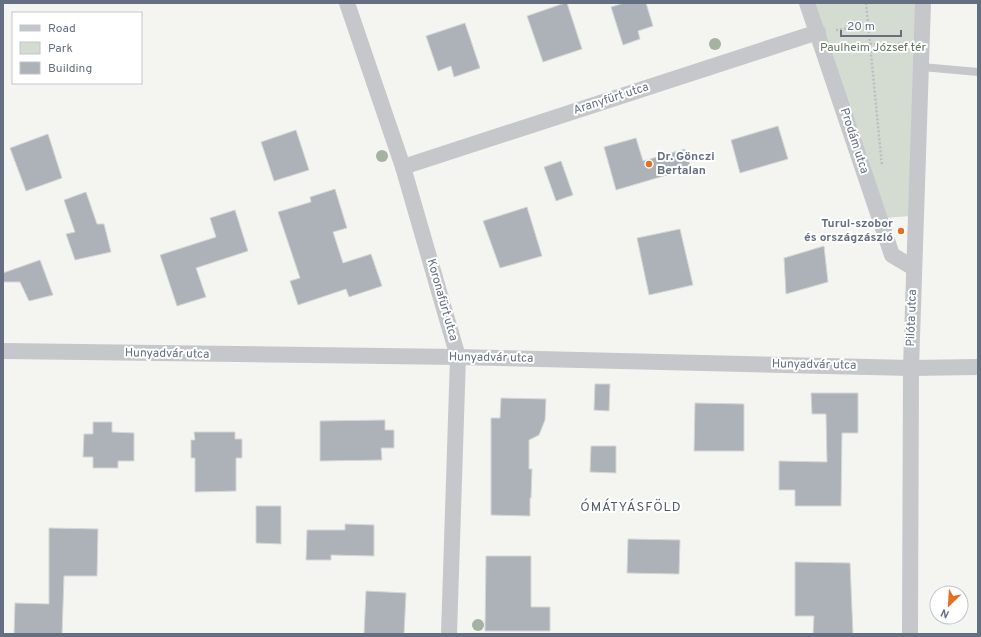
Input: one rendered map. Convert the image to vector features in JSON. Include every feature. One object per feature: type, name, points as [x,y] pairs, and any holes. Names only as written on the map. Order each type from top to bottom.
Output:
[{"type":"street","name":"Koronafürt utca","points":[[347,3],[403,167],[458,357],[449,634]]},
{"type":"street","name":"Prodám utca","points":[[807,3],[892,255],[914,268]]},
{"type":"street","name":"Pilóta utca","points":[[910,634],[911,368],[923,3]]},
{"type":"street","name":"Aranyfürt utca","points":[[403,167],[818,32]]},
{"type":"street","name":"Hunyadvár utca","points":[[3,352],[458,357],[911,368],[978,367]]},
{"type":"lane","points":[[922,67],[978,72]]},
{"type":"path","points":[[866,3],[883,169]]},
{"type":"path","points":[[818,32],[868,26]]},
{"type":"path","points":[[870,44],[921,44]]},
{"type":"green space","name":"Paulheim József tér","points":[[809,3],[920,3],[911,216],[885,218]]},
{"type":"building","points":[[567,3],[582,49],[543,62],[527,16]]},
{"type":"building","points":[[624,3],[646,3],[653,26],[638,31],[640,39],[623,45],[611,7]]},
{"type":"building","points":[[465,23],[480,68],[454,77],[451,66],[438,71],[426,36]]},
{"type":"building","points":[[778,126],[788,159],[740,173],[731,140]]},
{"type":"building","points":[[296,130],[309,170],[274,181],[261,142]]},
{"type":"building","points":[[48,134],[62,178],[26,191],[10,148]]},
{"type":"building","name":"Dr. Gönczi Bertalan","points":[[636,138],[643,161],[685,149],[691,168],[616,190],[604,147]]},
{"type":"building","points":[[561,161],[573,195],[556,201],[544,167]]},
{"type":"building","points":[[335,189],[347,228],[333,232],[343,263],[371,254],[382,286],[349,297],[346,289],[298,305],[290,281],[300,278],[278,212],[311,202],[310,197]]},
{"type":"building","points":[[86,192],[97,224],[104,224],[111,252],[75,260],[66,234],[75,232],[64,200]]},
{"type":"building","points":[[527,207],[542,256],[500,268],[483,221]]},
{"type":"building","points":[[235,210],[248,251],[196,268],[206,297],[177,306],[160,255],[216,237],[210,218]]},
{"type":"building","points":[[680,229],[693,285],[649,295],[637,238]]},
{"type":"building","points":[[824,246],[828,282],[786,294],[784,258]]},
{"type":"building","points":[[40,260],[53,295],[29,301],[20,282],[3,282],[3,273]]},
{"type":"building","points":[[595,384],[610,384],[609,411],[594,410]]},
{"type":"building","points":[[811,393],[858,393],[858,433],[842,433],[841,506],[795,506],[795,490],[779,490],[779,461],[827,462],[826,414],[812,414]]},
{"type":"building","points":[[501,398],[546,399],[545,420],[539,435],[529,440],[529,469],[532,469],[530,516],[491,515],[491,418],[500,418]]},
{"type":"building","points":[[695,403],[744,404],[744,451],[694,451]]},
{"type":"building","points":[[385,420],[385,430],[394,430],[394,448],[381,448],[382,460],[320,461],[320,421]]},
{"type":"building","points":[[93,422],[112,422],[112,432],[134,433],[134,461],[118,461],[118,468],[93,468],[93,457],[83,457],[84,434],[93,434]]},
{"type":"building","points":[[194,432],[235,432],[235,439],[242,439],[242,458],[236,458],[236,491],[195,492],[195,458],[191,458],[191,440],[195,440]]},
{"type":"building","points":[[591,446],[616,446],[616,473],[590,472]]},
{"type":"building","points":[[256,506],[281,506],[281,544],[256,543]]},
{"type":"building","points":[[345,524],[374,525],[374,556],[331,555],[331,560],[306,560],[307,530],[345,530]]},
{"type":"building","points":[[49,528],[98,529],[97,576],[64,576],[62,634],[14,634],[15,603],[49,604]]},
{"type":"building","points":[[628,539],[680,540],[679,574],[627,573]]},
{"type":"building","points":[[486,556],[531,556],[531,607],[550,607],[550,631],[485,631]]},
{"type":"building","points":[[795,562],[850,563],[853,634],[813,634],[814,616],[795,616]]},
{"type":"building","points":[[366,591],[406,593],[404,634],[364,634]]},
{"type":"place","name":"Dr. Gönczi Bertalan","points":[[649,164]]},
{"type":"place","name":"Turul-szobor és országzászló","points":[[901,231]]},
{"type":"district","name":"ÓMÁTYÁSFÖLD","points":[[631,508]]}]
